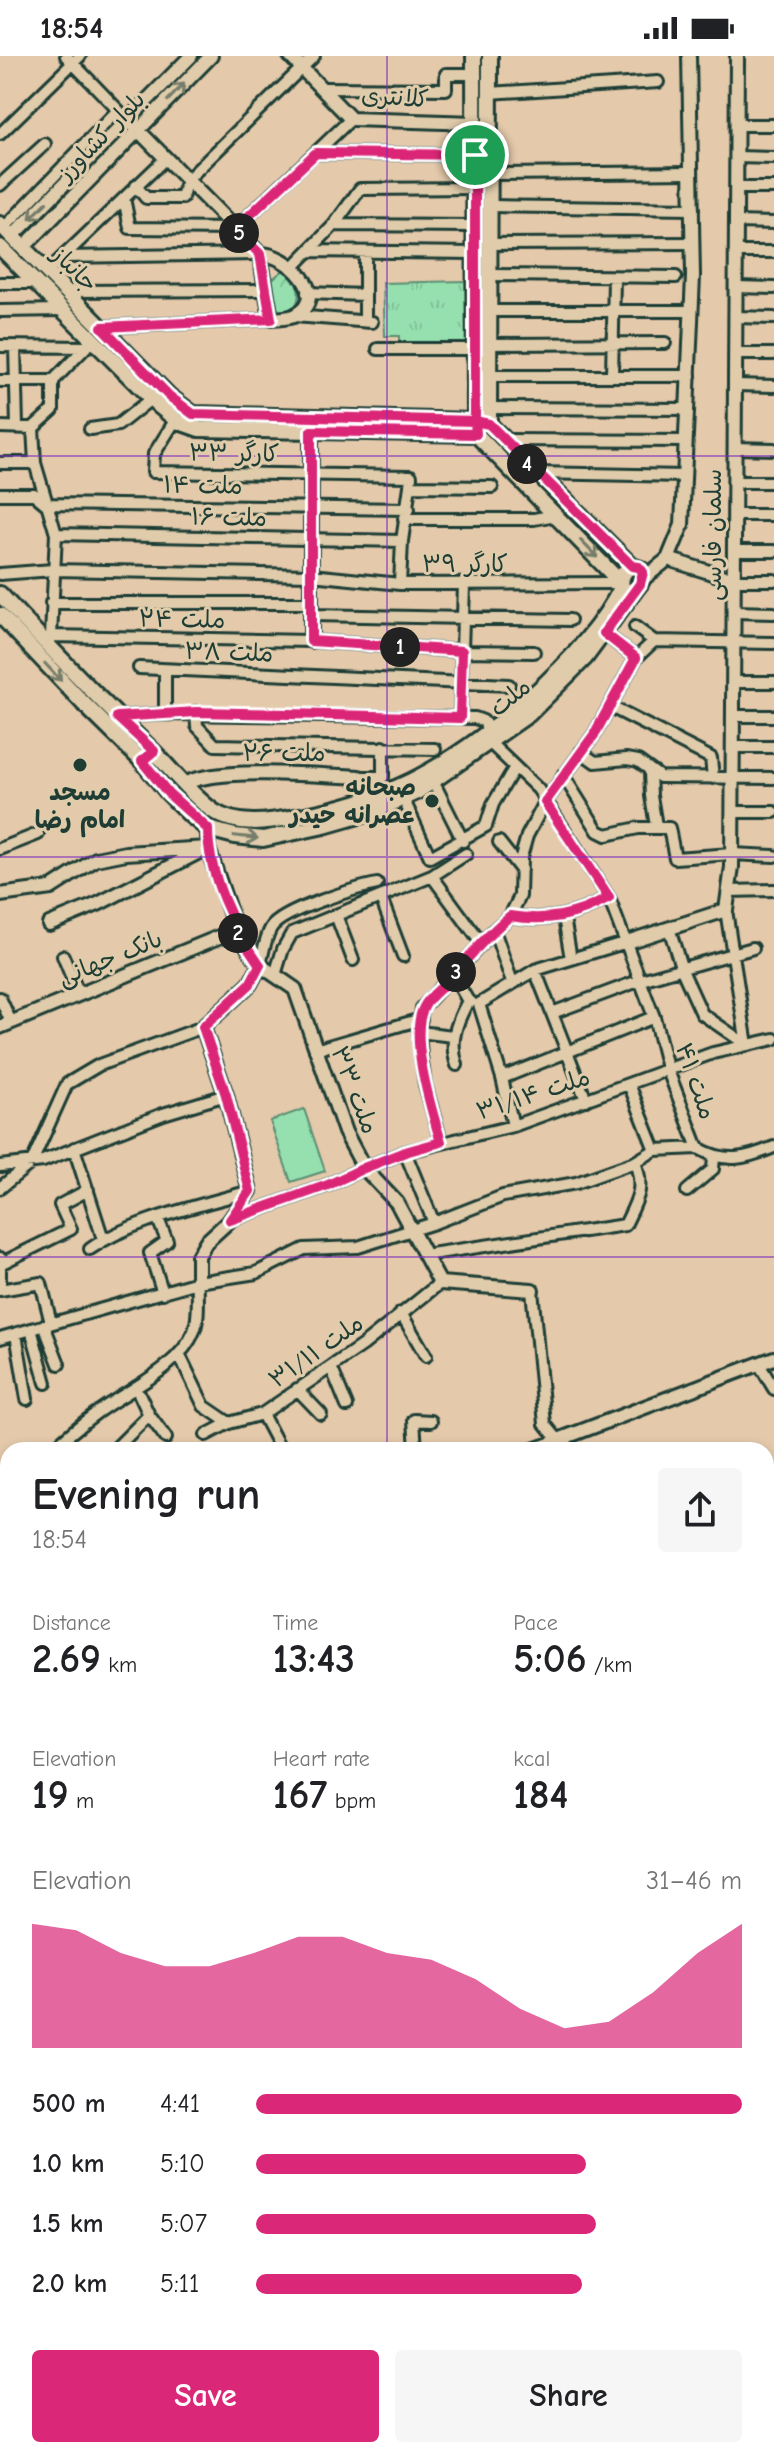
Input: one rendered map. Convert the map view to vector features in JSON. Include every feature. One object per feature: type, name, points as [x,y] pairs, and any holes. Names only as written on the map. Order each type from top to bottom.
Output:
[{"type":"main road","points":[[480,426],[489,408],[489,376],[482,346],[489,311],[490,60],[474,65],[475,253],[482,346],[480,426],[556,515],[630,584],[641,569],[632,566],[504,440],[480,426]]},
{"type":"main road","points":[[1,248],[10,234]]},
{"type":"main road","points":[[10,234],[13,260]]},
{"type":"main road","name":"جانباز","points":[[10,234],[66,291],[94,338]]},
{"type":"main road","name":"جانباز","points":[[1,248],[160,400],[176,419],[199,429],[480,426]]},
{"type":"main road","name":"جانباز","points":[[160,400],[193,414],[304,427]]},
{"type":"main road","name":"ملت","points":[[0,594],[148,756],[186,783],[214,812],[262,823],[367,800],[412,781],[529,714],[585,658],[604,633],[630,584]]},
{"type":"main road","name":"ملت","points":[[1,616],[43,643],[117,717],[148,756],[168,793],[208,829],[263,839],[360,816],[433,781],[489,736],[578,650],[630,584]]},
{"type":"street","name":"بلوار کشاورز","points":[[10,234],[191,56]]},
{"type":"street","name":"بلوار کشاورز","points":[[10,234],[138,130],[211,56]]},
{"type":"street","name":"کلانتری","points":[[290,56],[351,119],[475,123]]},
{"type":"street","points":[[136,186],[146,198],[182,198],[187,180],[314,56]]},
{"type":"street","name":"سلمان فارسی","points":[[630,584],[668,559],[682,525],[692,311],[689,56]]},
{"type":"street","name":"سلمان فارسی","points":[[726,910],[732,854],[737,56]]},
{"type":"street","points":[[0,134],[73,58],[118,110],[260,254],[271,319]]},
{"type":"street","points":[[323,88],[446,89],[446,74],[474,65]]},
{"type":"street","points":[[490,93],[658,82]]},
{"type":"street","points":[[10,234],[118,110]]},
{"type":"street","points":[[124,198],[130,228],[235,229],[351,119]]},
{"type":"street","points":[[738,125],[774,125]]},
{"type":"street","points":[[0,185],[45,144]]},
{"type":"street","points":[[316,153],[475,155]]},
{"type":"street","points":[[737,157],[774,158]]},
{"type":"street","points":[[47,272],[166,158]]},
{"type":"street","points":[[489,174],[692,172]]},
{"type":"street","points":[[293,267],[334,225],[360,189],[475,188]]},
{"type":"street","points":[[737,188],[774,188]]},
{"type":"street","points":[[489,206],[693,209]]},
{"type":"street","points":[[737,222],[774,223]]},
{"type":"street","points":[[334,225],[475,226]]},
{"type":"street","points":[[489,244],[693,243]]},
{"type":"street","points":[[309,251],[475,253]]},
{"type":"street","points":[[0,346],[294,316],[368,321],[365,252]]},
{"type":"street","points":[[737,252],[774,252]]},
{"type":"street","points":[[63,257],[274,255],[293,267],[305,280],[307,293],[303,309],[294,316]]},
{"type":"street","points":[[489,275],[676,277]]},
{"type":"street","points":[[612,376],[614,278]]},
{"type":"street","points":[[0,283],[36,283]]},
{"type":"street","points":[[736,287],[774,288]]},
{"type":"street","points":[[66,291],[266,290]]},
{"type":"street","points":[[307,293],[365,295]]},
{"type":"street","points":[[0,311],[63,310]]},
{"type":"street","points":[[489,311],[692,311]]},
{"type":"street","points":[[736,317],[774,318]]},
{"type":"street","points":[[0,427],[33,428],[53,410],[53,381],[94,338]]},
{"type":"street","points":[[378,349],[665,343]]},
{"type":"street","points":[[15,346],[17,427]]},
{"type":"street","points":[[736,354],[774,354]]},
{"type":"street","points":[[489,376],[690,376]]},
{"type":"street","points":[[0,381],[53,381]]},
{"type":"street","points":[[736,385],[774,386]]},
{"type":"street","points":[[90,429],[118,425],[160,400]]},
{"type":"street","points":[[489,408],[688,409]]},
{"type":"street","name":"کارگر ۳۳","points":[[176,419],[154,454],[153,472],[411,476],[410,486],[492,487]]},
{"type":"street","points":[[304,427],[311,474],[311,641]]},
{"type":"street","points":[[33,428],[35,463],[56,534],[51,603],[43,643]]},
{"type":"street","points":[[504,440],[686,441]]},
{"type":"street","points":[[735,448],[774,449]]},
{"type":"street","points":[[0,463],[35,463]]},
{"type":"street","points":[[536,473],[685,476]]},
{"type":"street","points":[[735,482],[774,482]]},
{"type":"street","points":[[400,584],[410,486]]},
{"type":"street","name":"ملت ۱۴","points":[[0,494],[34,494],[46,504],[311,506],[406,514],[534,519],[556,515]]},
{"type":"street","points":[[735,515],[774,515]]},
{"type":"street","name":"ملت ۱۶","points":[[56,534],[402,541]]},
{"type":"street","points":[[734,551],[774,551]]},
{"type":"street","points":[[668,559],[734,580],[774,580]]},
{"type":"street","name":"کارگر ۳۹","points":[[0,574],[53,570],[311,575],[400,584],[630,584]]},
{"type":"street","points":[[460,718],[464,584]]},
{"type":"street","points":[[51,603],[311,609],[464,618],[570,620]]},
{"type":"street","points":[[734,612],[774,613]]},
{"type":"street","points":[[635,627],[654,641],[774,643]]},
{"type":"street","points":[[604,633],[636,658]]},
{"type":"street","name":"ملت ۲۴","points":[[43,643],[311,641],[462,651],[534,652]]},
{"type":"street","points":[[441,1142],[425,1084],[419,1032],[422,1008],[510,916],[520,896],[521,857],[527,836],[545,802],[611,707],[636,658],[654,641]]},
{"type":"street","name":"ملت ۳۸","points":[[139,668],[509,685]]},
{"type":"street","points":[[165,670],[165,714]]},
{"type":"street","points":[[733,682],[774,682]]},
{"type":"street","points":[[611,707],[711,758],[713,778]]},
{"type":"street","points":[[117,717],[196,712],[475,718],[483,721],[489,736]]},
{"type":"street","points":[[196,712],[197,726],[215,745],[435,749]]},
{"type":"street","points":[[733,716],[774,716]]},
{"type":"street","name":"ملت ۴۱","points":[[1,1334],[16,1334],[198,1282],[256,1273],[304,1249],[358,1247],[434,1223],[503,1196],[576,1183],[635,1162],[655,1150],[698,1148],[667,1068],[641,980],[609,898],[538,789],[489,736]]},
{"type":"street","name":"ملت ۲۶","points":[[186,783],[222,775],[383,777],[383,747]]},
{"type":"street","points":[[733,747],[774,747]]},
{"type":"street","points":[[581,752],[595,762],[638,761],[660,777],[774,778]]},
{"type":"street","points":[[403,798],[430,857],[486,826],[493,804],[515,767]]},
{"type":"street","points":[[650,772],[656,826]]},
{"type":"street","points":[[563,775],[598,831],[606,835],[656,826],[669,828],[675,858],[732,854],[774,856]]},
{"type":"street","points":[[433,781],[463,841]]},
{"type":"street","points":[[732,812],[774,812]]},
{"type":"street","name":"ملت ۳۳","points":[[208,829],[208,848],[236,930],[260,965],[295,989],[345,1132],[364,1168],[397,1203],[440,1283]]},
{"type":"street","points":[[0,849],[38,834]]},
{"type":"street","points":[[499,842],[521,870]]},
{"type":"street","points":[[0,895],[51,888],[96,859],[126,853],[208,848]]},
{"type":"street","points":[[49,924],[98,904],[208,848]]},
{"type":"street","points":[[275,975],[292,933],[432,876],[466,854]]},
{"type":"street","points":[[432,876],[481,943]]},
{"type":"street","points":[[0,1188],[32,1162],[67,1084],[99,1065],[203,1027],[250,984],[260,965],[272,926],[282,917],[352,889],[377,884]]},
{"type":"street","points":[[728,891],[771,890],[774,904]]},
{"type":"street","points":[[381,898],[403,956]]},
{"type":"street","points":[[510,916],[535,920],[564,917],[585,911],[609,898]]},
{"type":"street","points":[[457,1065],[452,1051],[453,1036],[473,1003],[535,970],[726,910],[747,1045]]},
{"type":"street","points":[[336,915],[353,960]]},
{"type":"street","points":[[564,917],[571,959]]},
{"type":"street","points":[[669,928],[682,970],[702,1014],[747,1045]]},
{"type":"street","name":"بانک جهانی","points":[[6,1025],[236,930]]},
{"type":"street","points":[[494,930],[512,982]]},
{"type":"street","points":[[552,1013],[641,980],[753,948]]},
{"type":"street","points":[[63,956],[79,995]]},
{"type":"street","points":[[535,970],[586,1100]]},
{"type":"street","points":[[453,975],[473,1003],[502,1078],[513,1126]]},
{"type":"street","points":[[0,998],[6,1025]]},
{"type":"street","points":[[502,1078],[654,1017]]},
{"type":"street","points":[[315,1050],[421,1019]]},
{"type":"street","points":[[61,1442],[95,1413],[179,1354],[193,1335],[197,1323],[198,1256],[206,1242],[230,1220],[250,1191],[226,1095],[203,1027]]},
{"type":"street","points":[[419,1032],[453,1036]]},
{"type":"street","name":"ملت ۳۱/۱۴","points":[[230,1220],[328,1185],[405,1152],[513,1126],[667,1068],[774,1039]]},
{"type":"street","points":[[629,1084],[655,1150]]},
{"type":"street","points":[[0,1166],[43,1161],[163,1114],[226,1095]]},
{"type":"street","points":[[698,1148],[714,1157],[731,1159],[752,1156],[774,1147]]},
{"type":"street","points":[[74,1148],[103,1239]]},
{"type":"street","points":[[405,1152],[434,1223]]},
{"type":"street","points":[[687,1191],[713,1169],[714,1157]]},
{"type":"street","points":[[424,1255],[625,1225],[638,1196],[641,1179],[635,1162]]},
{"type":"street","points":[[59,1364],[41,1283],[0,1288],[1,1261],[71,1229],[60,1205],[88,1190]]},
{"type":"street","points":[[90,1249],[103,1239],[158,1219],[250,1191]]},
{"type":"street","points":[[158,1219],[167,1241],[150,1253],[163,1293]]},
{"type":"street","points":[[440,1283],[532,1290],[545,1424],[557,1442]]},
{"type":"street","name":"ملت ۳۱/۱۱","points":[[206,1435],[229,1423],[262,1414],[363,1345],[440,1283]]},
{"type":"street","points":[[401,1313],[426,1356]]},
{"type":"street","points":[[31,1329],[46,1383]]},
{"type":"street","points":[[16,1334],[27,1399]]},
{"type":"street","points":[[179,1354],[204,1406],[229,1423]]},
{"type":"street","points":[[566,1442],[774,1358]]},
{"type":"street","points":[[759,1364],[774,1389]]},
{"type":"street","points":[[331,1367],[347,1406]]},
{"type":"street","points":[[136,1387],[149,1415],[166,1438]]},
{"type":"street","points":[[297,1389],[321,1414]]},
{"type":"street","points":[[262,1414],[277,1442]]},
{"type":"street","points":[[122,1442],[149,1415]]},
{"type":"street","points":[[415,1442],[414,1420],[431,1421]]},
{"type":"green space","points":[[284,270],[293,275],[299,297],[293,310],[278,311],[271,280]]},
{"type":"green space","points":[[465,281],[467,346],[399,348],[399,336],[385,336],[383,283]]},
{"type":"green space","points":[[304,1109],[325,1171],[291,1182],[270,1121]]},
{"type":"place","name":"مسجد امام رضا","points":[[80,765]]},
{"type":"place","name":"صبحانه عصرانه حیدر","points":[[432,801]]},
{"type":"route","points":[[475,155],[316,153],[235,229],[260,254],[271,319],[102,327],[169,396],[193,414],[475,421],[489,424],[632,566],[639,567],[643,572],[640,584],[604,633],[636,658],[594,735],[545,802],[609,898],[585,911],[564,917],[535,920],[510,916],[422,1008],[419,1032],[421,1056],[425,1084],[441,1142],[405,1152],[328,1185],[230,1220],[250,1191],[226,1095],[203,1027],[250,984],[260,965],[236,930],[208,848],[208,829],[168,793],[142,761],[154,751],[117,717],[196,712],[460,718],[462,651],[311,641],[311,431],[476,434],[475,421],[475,155]]}]
